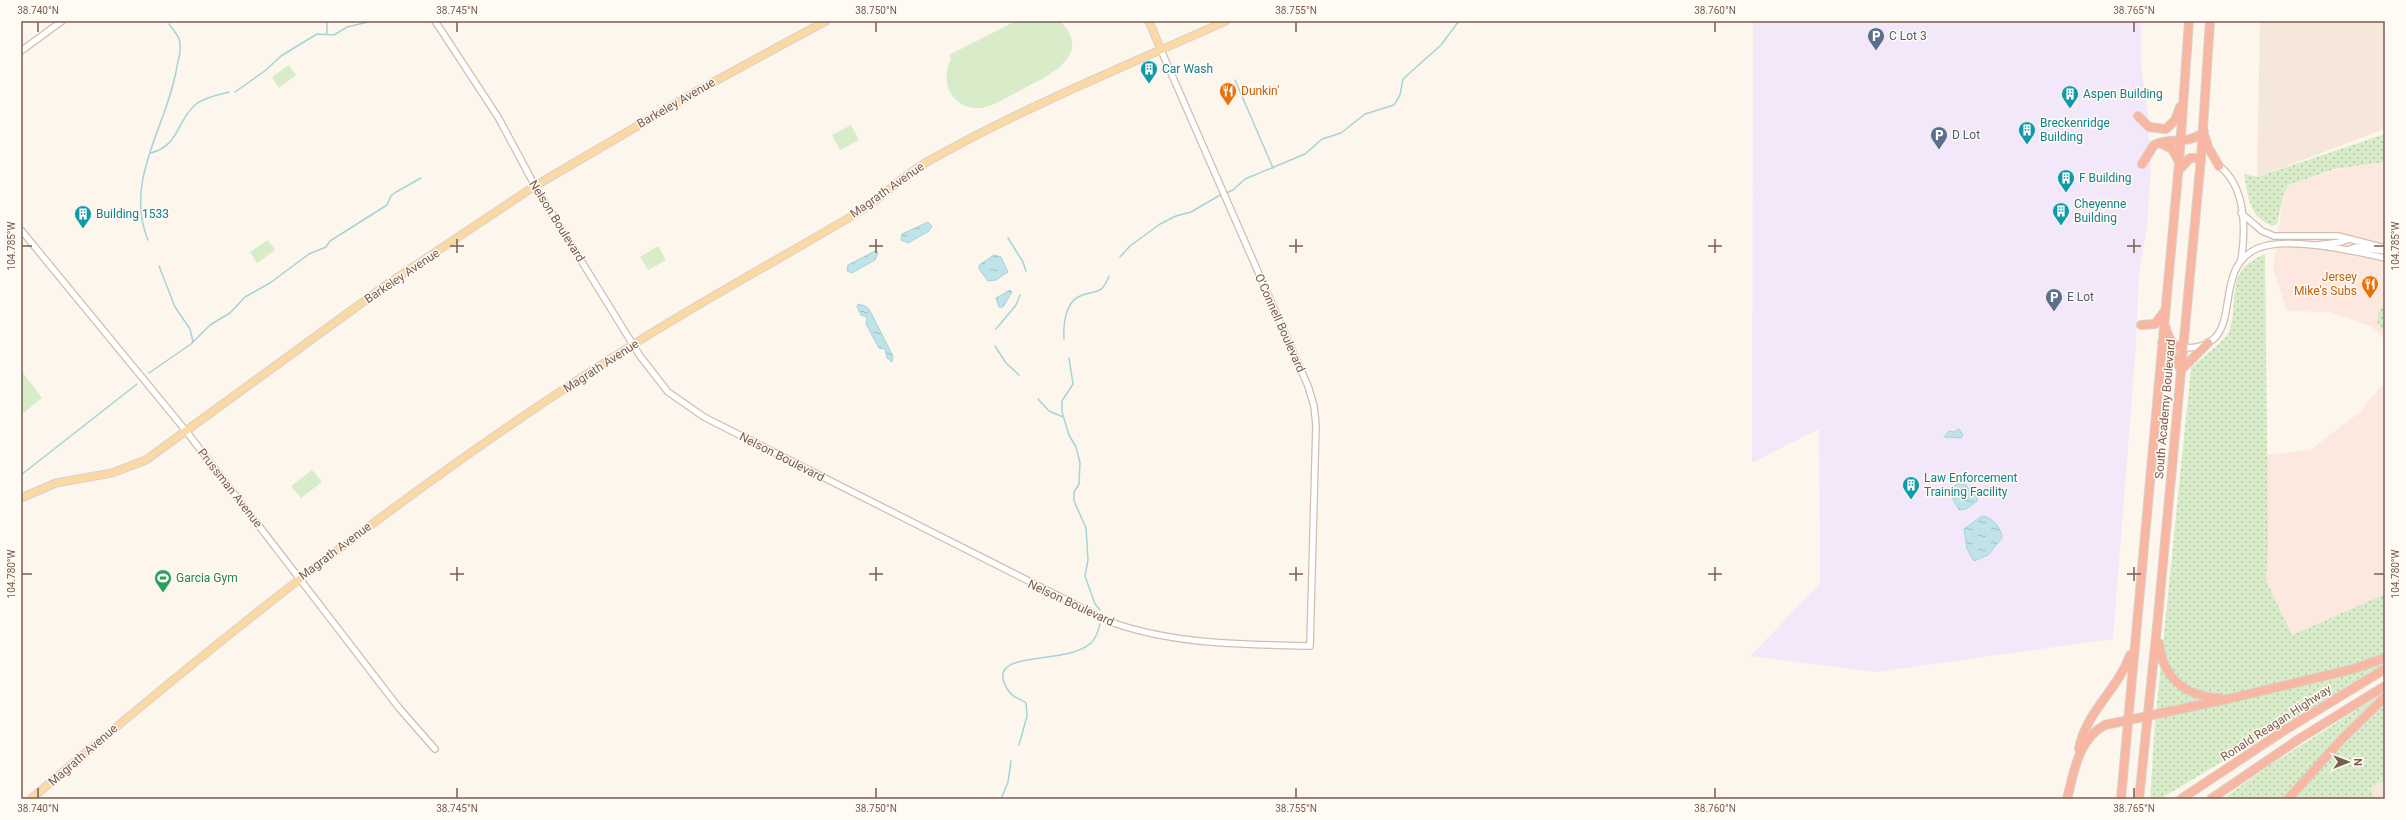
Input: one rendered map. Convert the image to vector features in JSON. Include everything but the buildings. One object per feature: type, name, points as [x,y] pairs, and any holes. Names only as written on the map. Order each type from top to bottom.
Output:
[{"type":"highway","name":"South Academy Boulevard","points":[[2121,799],[2134,643],[2181,142],[2189,21]]},
{"type":"highway","name":"South Academy Boulevard","points":[[2138,799],[2158,627],[2204,132],[2210,21]]},
{"type":"highway","points":[[2138,116],[2149,127],[2166,129],[2175,120],[2184,99]]},
{"type":"highway","points":[[2142,164],[2149,150],[2159,142],[2181,142],[2194,139],[2204,132],[2208,147],[2219,166]]},
{"type":"highway","points":[[2159,142],[2172,149],[2179,163]]},
{"type":"highway","points":[[2178,173],[2186,161],[2195,157],[2201,158]]},
{"type":"highway","points":[[2141,325],[2155,324],[2165,310]]},
{"type":"highway","points":[[2164,321],[2170,340],[2175,345],[2183,348]]},
{"type":"highway","points":[[2162,343],[2171,350],[2181,370],[2208,343]]},
{"type":"highway","points":[[2158,627],[2161,658],[2174,680],[2186,690],[2200,696],[2228,699]]},
{"type":"highway","points":[[2067,799],[2085,726],[2101,701],[2120,677],[2134,643]]},
{"type":"highway","points":[[2076,765],[2082,748],[2093,733],[2105,724],[2147,717],[2228,699],[2353,669],[2385,658]]},
{"type":"highway","name":"Ronald Reagan Highway","points":[[2181,799],[2285,730],[2385,669]]},
{"type":"highway","points":[[2211,799],[2299,739],[2385,686]]},
{"type":"highway","points":[[2288,799],[2342,738],[2385,697]]},
{"type":"main road","name":"Barkeley Avenue","points":[[21,498],[56,483],[112,474],[158,453],[389,283],[535,186],[697,91],[826,21]]},
{"type":"main road","name":"O'Connell Boulevard","points":[[1149,21],[1162,50]]},
{"type":"main road","name":"Magrath Avenue","points":[[31,799],[153,695],[300,578],[413,493],[633,344],[862,210],[904,177],[925,163],[1052,99],[1226,21]]},
{"type":"street","points":[[21,51],[62,21]]},
{"type":"street","name":"Nelson Boulevard","points":[[435,21],[498,117],[535,186],[633,344],[665,388],[698,414],[1097,616],[1141,632],[1180,639],[1310,646]]},
{"type":"street","name":"O'Connell Boulevard","points":[[1162,50],[1308,386],[1314,406],[1316,425],[1310,646]]},
{"type":"street","points":[[2183,348],[2199,347],[2217,337],[2225,322],[2232,279],[2241,260],[2244,228],[2234,182],[2227,172],[2219,166]]},
{"type":"street","points":[[2241,213],[2262,231],[2274,236],[2326,235],[2350,238],[2385,249]]},
{"type":"street","name":"Prussman Avenue","points":[[21,230],[186,431],[399,708],[435,749]]},
{"type":"street","points":[[2315,246],[2325,242],[2343,242],[2350,238]]},
{"type":"street","points":[[2241,260],[2264,246],[2277,244],[2315,246],[2347,250],[2385,258]]},
{"type":"street","points":[[2347,250],[2356,247],[2385,249]]},
{"type":"shaded area","points":[[1753,21],[2141,21],[2141,65],[2148,114],[2151,165],[2147,228],[2139,272],[2136,346],[2113,639],[1876,672],[1750,656],[1820,584],[1819,429],[1752,463]]},
{"type":"shaded area","points":[[2260,21],[2385,21],[2385,129],[2257,177]]},
{"type":"shaded area","points":[[2385,162],[2385,339],[2370,326],[2330,312],[2291,311],[2286,309],[2273,268],[2284,193],[2288,185],[2335,170]]},
{"type":"shaded area","points":[[2385,381],[2385,594],[2292,635],[2266,580],[2266,455],[2310,450],[2360,412]]},
{"type":"shaded area","points":[[2385,780],[2385,799],[2376,799],[2370,788]]},
{"type":"green space","points":[[1016,21],[1060,21],[1070,34],[1072,45],[1069,55],[1062,64],[1041,80],[995,104],[980,108],[970,107],[955,99],[950,92],[948,85],[947,76],[951,59],[949,55]]},
{"type":"green space","points":[[289,65],[296,75],[279,88],[272,77]]},
{"type":"green space","points":[[851,125],[859,140],[840,150],[832,135]]},
{"type":"green space","points":[[2385,134],[2385,162],[2335,169],[2288,185],[2284,193],[2277,224],[2272,226],[2253,211],[2248,198],[2244,174],[2257,177]]},
{"type":"green space","points":[[268,240],[275,250],[257,263],[250,252]]},
{"type":"green space","points":[[658,246],[666,260],[648,270],[640,257]]},
{"type":"green space","points":[[2265,254],[2268,547],[2266,580],[2292,635],[2385,594],[2385,664],[2160,799],[2150,799],[2155,723],[2191,368],[2227,336],[2232,320],[2235,287],[2238,278],[2243,269],[2252,261]]},
{"type":"green space","points":[[2385,302],[2385,331],[2377,324],[2379,311]]},
{"type":"green space","points":[[21,370],[42,398],[21,415]]},
{"type":"green space","points":[[312,470],[322,482],[301,498],[291,486]]},
{"type":"green space","points":[[2385,693],[2385,780],[2370,788],[2376,799],[2223,799],[2267,767]]},
{"type":"water","points":[[928,222],[932,226],[929,231],[908,243],[901,240],[902,234]]},
{"type":"water","points":[[875,251],[878,253],[875,260],[852,273],[847,271],[848,265]]},
{"type":"water","points":[[994,255],[1001,257],[1008,272],[996,280],[988,281],[979,269],[979,265]]},
{"type":"water","points":[[1010,290],[1012,292],[1003,307],[999,307],[996,298]]},
{"type":"water","points":[[858,304],[869,309],[893,356],[892,362],[887,358],[885,349],[879,348],[866,324],[867,317],[861,315],[857,307]]},
{"type":"water","points":[[1959,429],[1963,435],[1961,438],[1944,437],[1949,431],[1954,432]]},
{"type":"water","points":[[1959,483],[1966,485],[1970,491],[1977,496],[1977,501],[1966,509],[1959,510],[1952,497],[1953,487]]},
{"type":"water","points":[[1982,516],[1990,519],[1996,524],[2000,530],[2002,538],[1988,555],[1974,561],[1967,549],[1964,529]]},
{"type":"waterway","points":[[327,21],[327,33]]},
{"type":"waterway","points":[[235,92],[266,70],[281,56],[317,34],[334,35],[347,27],[372,21]]},
{"type":"waterway","points":[[1226,193],[1233,190],[1245,179],[1305,154],[1322,139],[1341,133],[1365,114],[1394,105],[1400,95],[1403,79],[1441,45],[1459,21]]},
{"type":"waterway","points":[[148,240],[142,218],[141,196],[144,174],[172,88],[180,49],[179,39],[169,24]]},
{"type":"waterway","points":[[1235,80],[1273,168]]},
{"type":"waterway","points":[[151,153],[160,149],[173,138],[185,118],[196,104],[207,98],[229,92]]},
{"type":"waterway","points":[[149,373],[191,344],[210,325],[230,313],[245,297],[270,283],[309,254],[326,247],[330,241],[387,205],[391,196],[396,192],[421,178]]},
{"type":"waterway","points":[[1120,257],[1130,246],[1160,224],[1176,216],[1191,212],[1222,194]]},
{"type":"waterway","points":[[1008,238],[1023,262],[1026,271]]},
{"type":"waterway","points":[[159,266],[175,307],[190,329],[193,342]]},
{"type":"waterway","points":[[1064,339],[1066,315],[1071,303],[1080,296],[1100,290],[1106,283],[1109,276]]},
{"type":"waterway","points":[[996,329],[1016,305],[1020,295]]},
{"type":"waterway","points":[[995,346],[1006,363],[1019,375]]},
{"type":"waterway","points":[[1069,358],[1073,384],[1062,401],[1062,412],[1069,435],[1076,447],[1080,463],[1079,484],[1074,492],[1074,501],[1086,528],[1088,560],[1085,576],[1095,604],[1100,610]]},
{"type":"waterway","points":[[21,475],[137,384]]},
{"type":"waterway","points":[[1038,399],[1049,411],[1063,417]]},
{"type":"waterway","points":[[1019,745],[1027,716],[1026,703],[1012,695],[1004,684],[1003,675],[1006,668],[1023,661],[1072,653],[1082,649],[1091,643],[1095,638],[1100,624]]},
{"type":"waterway","points":[[1001,799],[1008,782],[1011,761]]},
{"type":"place","name":"C Lot 3","points":[[1876,51]]},
{"type":"place","name":"Car Wash","points":[[1149,84]]},
{"type":"place","name":"Dunkin'","points":[[1228,106]]},
{"type":"place","name":"Aspen Building","points":[[2070,109]]},
{"type":"place","name":"Breckenridge Building","points":[[2027,145]]},
{"type":"place","name":"D Lot","points":[[1939,150]]},
{"type":"place","name":"F Building","points":[[2066,193]]},
{"type":"place","name":"Cheyenne Building","points":[[2061,226]]},
{"type":"place","name":"Building 1533","points":[[83,229]]},
{"type":"place","name":"Jersey Mike's Subs","points":[[2370,299]]},
{"type":"place","name":"E Lot","points":[[2054,312]]},
{"type":"place","name":"Law Enforcement Training Facility","points":[[1911,500]]},
{"type":"place","name":"Garcia Gym","points":[[163,593]]}]
